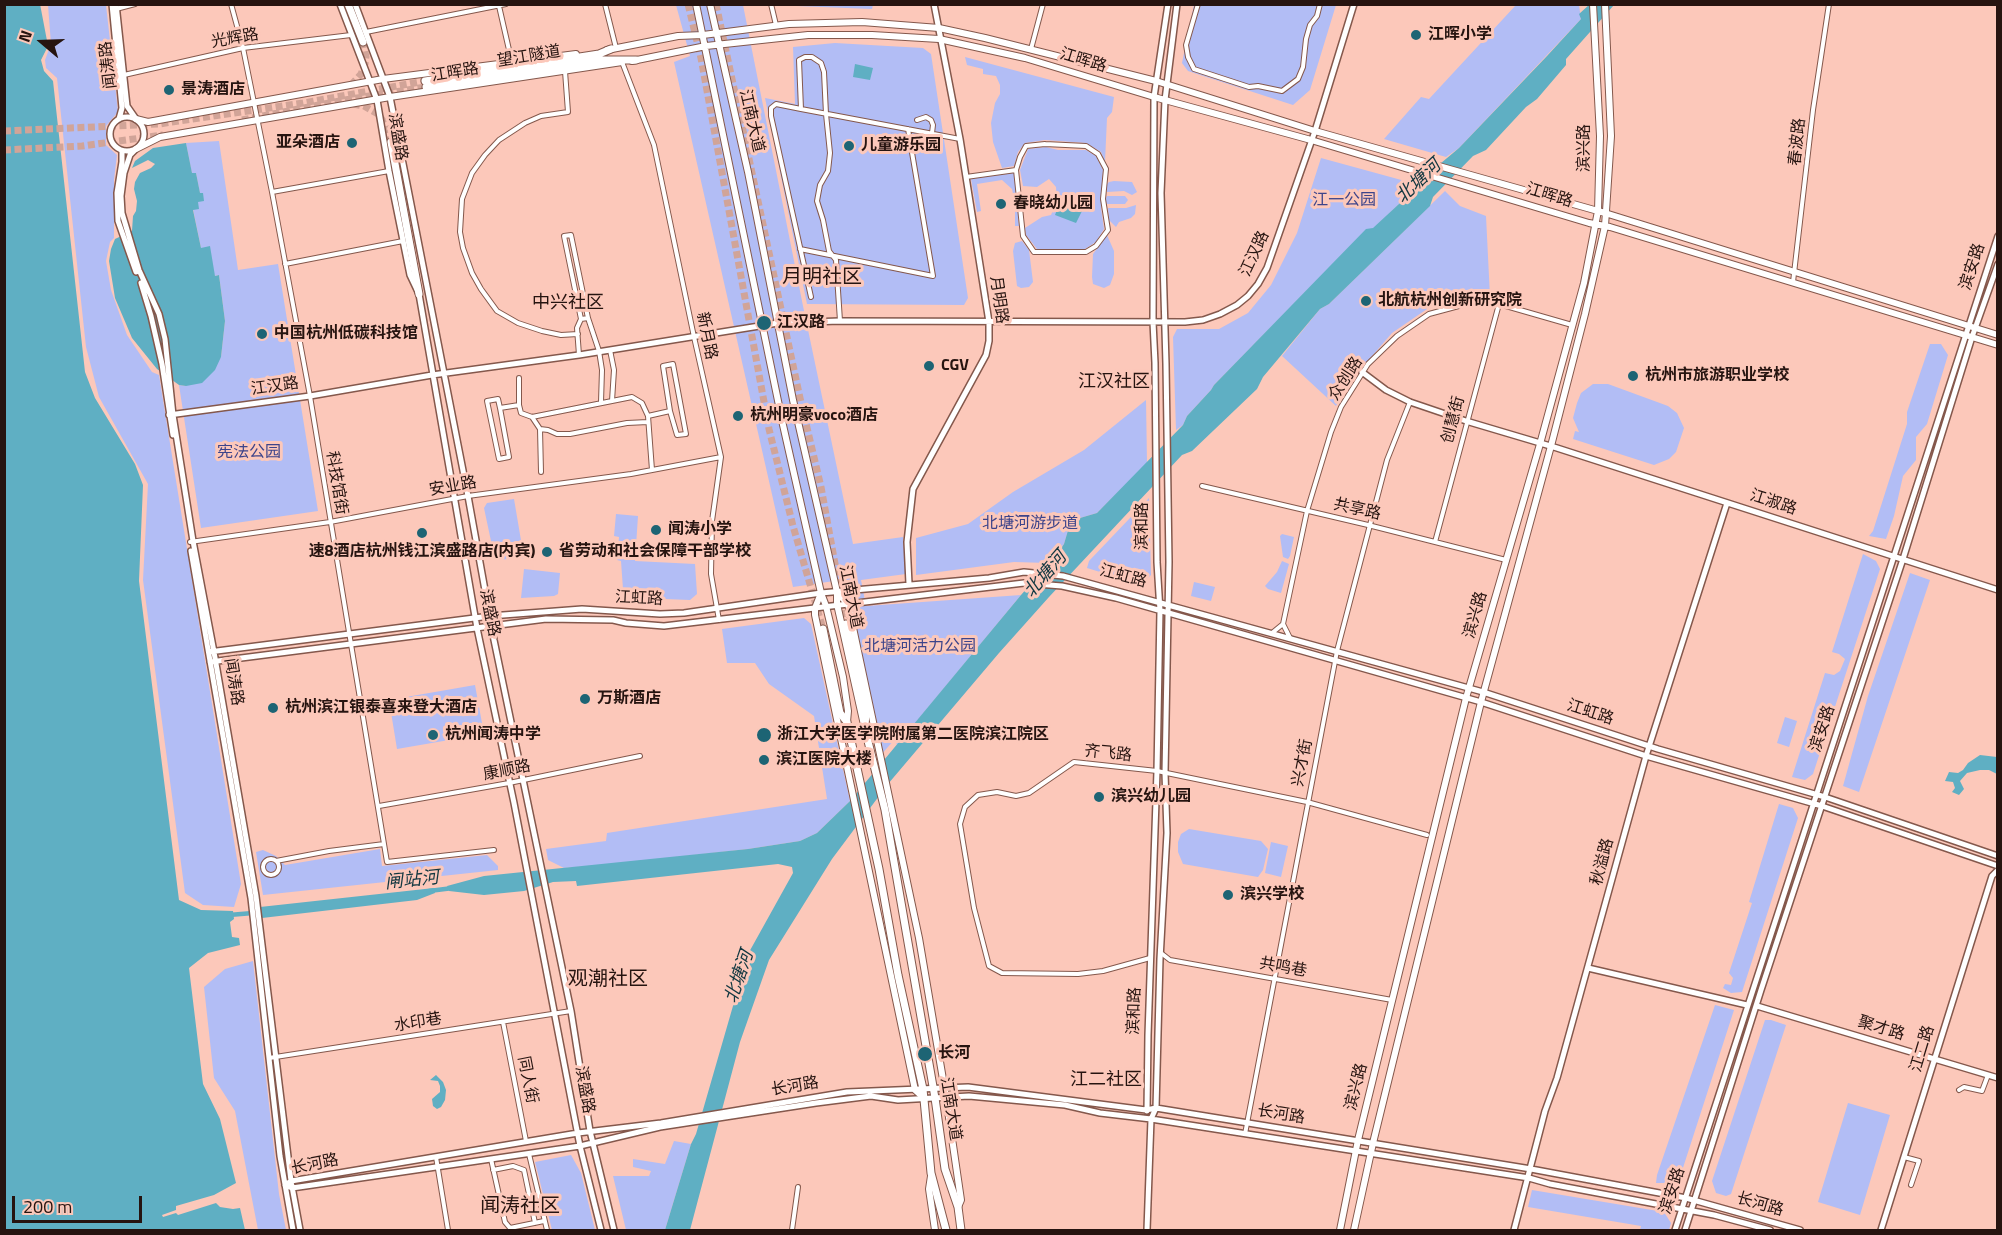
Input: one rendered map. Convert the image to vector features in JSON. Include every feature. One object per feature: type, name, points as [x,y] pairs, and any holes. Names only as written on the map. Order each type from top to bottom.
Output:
[{"type":"highway","points":[[348,4],[363,42]]},
{"type":"highway","name":"望江隧道","points":[[614,49],[599,54],[426,84],[599,60],[636,60]]},
{"type":"highway","points":[[391,142],[419,294]]},
{"type":"highway","points":[[846,624],[866,709],[865,729]]},
{"type":"highway","points":[[823,629],[840,713],[847,722]]},
{"type":"highway","name":"江南大道","points":[[847,722],[879,869],[901,1006],[923,1089],[932,1173]]},
{"type":"highway","name":"江南大道","points":[[865,729],[885,810],[906,942],[935,1098],[945,1169],[958,1206],[961,1229]]},
{"type":"highway","points":[[932,1173],[945,1230]]},
{"type":"main road","name":"滨盛路","points":[[340,4],[377,100],[410,275],[419,294],[477,628],[514,803],[580,1146],[601,1230]]},
{"type":"main road","name":"滨盛路","points":[[355,4],[390,97],[490,616],[571,1011],[590,1131],[614,1230]]},
{"type":"main road","name":"江南大道","points":[[696,4],[783,425],[821,593],[843,677],[848,711],[847,722]]},
{"type":"main road","name":"江南大道","points":[[710,4],[748,172],[806,465],[837,592],[837,604],[865,729]]},
{"type":"main road","name":"月明路","points":[[909,584],[907,542],[913,489],[986,355],[989,341],[989,322],[960,139],[934,4]]},
{"type":"main road","name":"滨和路","points":[[1147,1230],[1151,1119],[1156,1108],[1167,833],[1165,773],[1169,562],[1167,364],[1161,193],[1165,100],[1177,4]]},
{"type":"main road","name":"江汉路","points":[[171,415],[310,396],[444,373],[579,355],[778,322],[1185,322],[1203,320],[1237,305],[1258,284],[1267,268],[1315,131],[1354,4]]},
{"type":"main road","name":"滨兴路","points":[[1354,1230],[1480,702],[1551,446],[1605,226],[1601,212],[1600,136],[1593,4]]},
{"type":"main road","name":"滨兴路","points":[[1340,1230],[1358,1140],[1466,698],[1540,444],[1584,283],[1595,224],[1601,212],[1611,136],[1605,4]]},
{"type":"main road","name":"滨和路","points":[[1146,1110],[1160,611],[1156,562],[1153,322],[1154,97],[1166,5]]},
{"type":"main road","name":"闻涛路","points":[[114,7],[128,106],[142,125],[145,135],[141,145],[126,162],[122,185],[122,226]]},
{"type":"main road","name":"闻涛路","points":[[114,7],[122,108],[119,119],[110,133],[113,144],[122,151],[117,205],[144,289],[166,380],[191,542],[253,897],[272,1057],[300,1230]]},
{"type":"main road","name":"江晖路","points":[[136,119],[148,122],[383,79],[512,64],[614,49],[678,36],[776,26],[862,22],[939,28],[1156,81],[1315,131],[1601,212],[1998,335]]},
{"type":"main road","name":"江晖路","points":[[136,149],[160,137],[390,97],[636,60],[706,46],[808,35],[872,35],[939,39],[1025,58],[1154,97],[1311,140],[1998,345]]},
{"type":"main road","points":[[119,119],[131,117],[136,119]]},
{"type":"main road","points":[[122,151],[136,149]]},
{"type":"main road","name":"滨安路","points":[[1675,1230],[1998,236]]},
{"type":"main road","name":"滨安路","points":[[1685,1230],[1903,559],[1972,337],[1998,264]]},
{"type":"main road","name":"江淑路","points":[[1362,372],[1386,390],[1410,402],[1466,422],[1551,446],[1998,590]]},
{"type":"main road","name":"秋溢路","points":[[1514,1230],[1646,756],[1727,503]]},
{"type":"main road","name":"江虹路","points":[[211,652],[490,616],[582,609],[660,614],[716,610],[821,593],[989,578],[1024,572],[1063,576],[1483,692],[1649,746],[1825,797],[1998,856]]},
{"type":"main road","name":"江虹路","points":[[213,662],[562,618],[613,620],[664,626],[991,586],[1024,583],[1062,586],[1116,598],[1480,702],[1646,756],[1822,806],[1998,868]]},
{"type":"main road","points":[[837,592],[848,604],[928,991],[961,1200],[958,1206]]},
{"type":"main road","points":[[821,593],[815,608],[843,746],[901,1006],[915,1090],[924,1098]]},
{"type":"main road","points":[[1985,862],[1992,876]]},
{"type":"main road","name":"江二路","points":[[1881,1230],[1992,876],[1998,868]]},
{"type":"main road","points":[[1588,968],[1747,1005]]},
{"type":"main road","points":[[917,992],[928,991]]},
{"type":"main road","name":"聚才路","points":[[1757,1006],[1998,1078]]},
{"type":"main road","name":"闻涛路","points":[[272,1057],[280,1156],[293,1230]]},
{"type":"main road","name":"长河路","points":[[291,1185],[578,1133],[661,1125],[847,1092],[944,1088],[994,1089],[1146,1110],[1156,1108],[1531,1169],[1686,1198],[1800,1230]]},
{"type":"main road","name":"长河路","points":[[758,1109],[871,1096],[898,1100],[969,1096],[1065,1105],[1100,1113],[1528,1178],[1682,1208],[1770,1230]]},
{"type":"main road","points":[[1146,1110],[1151,1119]]},
{"type":"main road","name":"长河路","points":[[285,1185],[439,1167],[593,1144],[661,1125]]},
{"type":"main road","name":"江南大道","points":[[932,1173],[929,1189],[932,1228]]},
{"type":"street","points":[[114,7],[135,4]]},
{"type":"street","name":"科技馆街","points":[[231,4],[243,48],[310,396],[384,844]]},
{"type":"street","points":[[366,32],[506,4]]},
{"type":"street","points":[[605,4],[614,49]]},
{"type":"street","points":[[771,4],[776,26]]},
{"type":"street","points":[[1031,49],[1043,4]]},
{"type":"street","points":[[1198,4],[1186,45],[1188,57],[1194,69],[1248,87],[1258,86],[1282,91],[1298,79],[1303,67],[1310,25],[1317,16],[1320,4]]},
{"type":"street","name":"春波路","points":[[1793,283],[1796,273],[1813,110],[1829,4]]},
{"type":"street","points":[[498,6],[512,64]]},
{"type":"street","name":"光辉路","points":[[123,75],[243,48],[351,34]]},
{"type":"street","points":[[801,109],[799,60],[812,57],[821,63],[824,72],[830,153],[828,171],[820,185],[817,201],[829,251],[836,260],[840,321]]},
{"type":"street","name":"新月路","points":[[622,62],[654,145],[694,337],[722,457],[712,521],[711,573],[719,620]]},
{"type":"street","points":[[565,70],[568,112],[541,116],[525,123],[499,140],[484,155],[472,173],[462,199],[460,232],[472,273],[497,311],[518,323],[542,331],[561,335],[578,334]]},
{"type":"street","points":[[811,297],[771,108],[776,104],[960,139]]},
{"type":"street","points":[[918,120],[926,117],[931,120],[932,134]]},
{"type":"street","points":[[800,249],[933,276],[908,129]]},
{"type":"street","points":[[1045,144],[1086,147],[1098,154],[1106,169],[1103,199],[1108,231],[1096,246],[1086,252],[1034,252],[1023,236],[1016,170],[1026,146],[1045,144]]},
{"type":"street","points":[[966,177],[1016,170]]},
{"type":"street","points":[[272,192],[389,171]]},
{"type":"street","points":[[582,320],[564,236],[572,235],[588,318],[599,351],[602,370],[601,402]]},
{"type":"street","points":[[285,264],[403,241]]},
{"type":"street","name":"众创路","points":[[1282,624],[1307,511],[1341,407],[1362,372],[1397,336],[1429,314],[1470,303],[1499,304],[1572,326]]},
{"type":"street","name":"创慧街","points":[[1435,542],[1499,304]]},
{"type":"street","points":[[579,355],[577,328],[582,320],[588,318]]},
{"type":"street","points":[[610,350],[614,370],[612,401]]},
{"type":"street","points":[[673,364],[686,434],[677,435],[670,411],[663,366],[673,364]]},
{"type":"street","points":[[519,378],[521,413],[532,417],[601,402],[632,398],[642,403],[648,419],[652,470]]},
{"type":"street","points":[[498,399],[500,408],[508,457],[499,459],[488,401],[498,399]]},
{"type":"street","name":"兴才街","points":[[1245,1135],[1337,651],[1368,525],[1390,450],[1410,402]]},
{"type":"street","points":[[500,408],[519,405]]},
{"type":"street","points":[[540,429],[556,434],[570,434],[648,419],[670,411]]},
{"type":"street","points":[[532,417],[540,429],[541,472]]},
{"type":"street","name":"安业路","points":[[191,542],[330,522],[468,496],[652,470],[722,457]]},
{"type":"street","name":"共享路","points":[[1202,486],[1506,560]]},
{"type":"street","points":[[1272,633],[1282,624],[1290,638]]},
{"type":"street","name":"康顺路","points":[[379,806],[509,783],[640,756]]},
{"type":"street","name":"齐飞路","points":[[1150,958],[1078,974],[1002,973],[989,966],[974,908],[960,824],[964,807],[978,795],[997,792],[1016,796],[1029,793],[1074,762],[1157,771],[1307,802],[1427,835]]},
{"type":"street","points":[[276,861],[279,868],[276,872],[269,874],[265,872],[263,867],[267,860],[276,861],[384,844],[387,861],[494,850]]},
{"type":"street","points":[[1160,967],[1170,960],[1161,952]]},
{"type":"street","name":"共鸣巷","points":[[1170,960],[1393,1000]]},
{"type":"street","points":[[1138,962],[1150,968]]},
{"type":"street","name":"水印巷","points":[[272,1057],[571,1011]]},
{"type":"street","name":"同人街","points":[[504,1022],[526,1142]]},
{"type":"street","points":[[1959,1090],[1964,1087],[1982,1091],[1988,1076]]},
{"type":"street","points":[[529,1154],[547,1230]]},
{"type":"street","points":[[436,1157],[448,1230]]},
{"type":"street","points":[[1904,1157],[1919,1161],[1911,1185]]},
{"type":"street","points":[[491,1159],[505,1222],[510,1228],[544,1221]]},
{"type":"street","points":[[493,1170],[513,1166],[524,1170],[535,1223]]},
{"type":"street","points":[[792,1230],[798,1187]]},
{"type":"green space","points":[[48,5],[106,5],[118,112],[106,126],[106,145],[117,155],[114,180],[114,238],[110,242],[106,261],[111,290],[127,335],[152,372],[159,375],[241,884],[234,907],[203,905],[185,893],[143,580],[148,484],[99,397],[86,347],[57,78],[46,68],[45,60],[51,44]]},
{"type":"green space","name":"北塘河活力公园","points":[[676,5],[743,5],[853,544],[903,537],[906,574],[861,580],[866,606],[1021,595],[897,745],[895,739],[880,756],[841,580],[793,587],[674,62],[690,56]]},
{"type":"green space","points":[[772,5],[873,5],[872,9]]},
{"type":"green space","points":[[1194,5],[1336,5],[1310,90],[1293,105],[1188,71],[1182,63]]},
{"type":"green space","points":[[1516,5],[1579,5],[1581,19],[1459,148],[1446,157],[1384,139],[1421,97],[1429,99]]},
{"type":"green space","points":[[835,43],[923,48],[931,54],[968,298],[964,305],[807,304],[765,98],[795,104],[793,47]]},
{"type":"green space","points":[[965,57],[1114,97],[1112,112],[1107,118],[1105,162],[1101,152],[1086,143],[1045,140],[1025,143],[1018,152],[1014,166],[1002,168],[993,142],[991,123],[995,103],[1000,94],[1000,85],[996,76],[983,74],[983,69],[967,65]]},
{"type":"green space","name":"宪法公园","points":[[219,141],[238,270],[278,264],[318,511],[201,528],[179,385],[186,386],[221,357],[225,321],[219,275],[215,276],[201,248],[193,209],[203,193],[200,194],[196,173],[192,174],[186,143]]},
{"type":"green space","points":[[1046,147],[1058,150],[1086,150],[1096,156],[1103,170],[1101,208],[1104,229],[1096,242],[1085,249],[1037,249],[1026,235],[1025,228],[1042,217],[1051,215],[1057,201],[1056,187],[1049,179],[1037,187],[1023,186],[1020,170],[1028,149]]},
{"type":"green space","name":"江一公园","points":[[1321,158],[1416,184],[1373,229],[1366,230],[1214,385],[1187,416],[1183,425],[1176,430],[1173,337],[1177,329],[1219,329],[1248,313],[1271,285],[1297,233]]},
{"type":"green space","points":[[1014,173],[1019,226],[1015,226],[1015,203],[1012,189],[1002,180],[977,184],[981,211],[977,212],[971,179]]},
{"type":"green space","points":[[1114,181],[1132,182],[1137,192],[1132,195],[1124,191],[1107,192],[1107,184]]},
{"type":"green space","points":[[1445,191],[1460,206],[1486,216],[1490,297],[1467,296],[1430,307],[1392,333],[1347,385],[1336,406],[1282,356],[1320,309],[1329,304]]},
{"type":"green space","points":[[1107,196],[1125,196],[1128,200],[1125,204],[1107,204],[1105,200]]},
{"type":"green space","points":[[1136,205],[1135,214],[1119,222],[1116,227],[1109,220],[1108,208],[1126,208]]},
{"type":"green space","points":[[1107,235],[1114,251],[1114,274],[1110,285],[1104,288],[1093,284],[1093,254]]},
{"type":"green space","points":[[1022,241],[1029,250],[1033,282],[1029,287],[1021,288],[1017,286],[1013,251],[1015,243]]},
{"type":"green space","points":[[1930,344],[1941,344],[1948,355],[1927,424],[1916,437],[1916,460],[1903,476],[1886,539],[1869,536],[1873,531],[1907,424],[1907,412]]},
{"type":"green space","points":[[1593,384],[1608,384],[1668,406],[1677,413],[1684,428],[1676,452],[1669,459],[1654,465],[1573,439],[1575,431],[1579,432],[1573,418],[1577,403],[1581,393]]},
{"type":"green space","name":"北塘河游步道","points":[[1146,400],[1147,463],[1097,513],[1080,518],[1069,527],[1064,544],[1048,563],[1014,562],[916,575],[916,538],[968,524],[1013,492],[1084,450]]},
{"type":"green space","points":[[1149,498],[1151,575],[1145,581],[1136,583],[1087,568],[1089,561]]},
{"type":"green space","points":[[514,499],[524,558],[495,560],[484,508],[487,503]]},
{"type":"green space","points":[[616,514],[638,516],[635,561],[695,564],[697,594],[690,600],[639,598],[628,594],[623,589],[621,561],[617,560],[619,537],[614,536]]},
{"type":"green space","points":[[1282,534],[1294,537],[1288,559],[1283,557],[1280,536]]},
{"type":"green space","points":[[1863,554],[1876,561],[1880,569],[1813,774],[1805,780],[1792,777],[1825,673],[1834,675],[1840,671],[1845,659],[1832,652]]},
{"type":"green space","points":[[1282,561],[1289,564],[1281,593],[1265,586],[1277,572]]},
{"type":"green space","points":[[524,569],[560,573],[558,594],[521,598]]},
{"type":"green space","points":[[1910,573],[1930,580],[1859,792],[1843,786],[1868,696]]},
{"type":"green space","points":[[1194,582],[1215,587],[1211,601],[1191,596]]},
{"type":"green space","points":[[804,618],[811,624],[850,801],[817,833],[800,841],[748,849],[613,864],[564,868],[548,860],[546,849],[606,841],[607,833],[827,799],[814,716],[769,684],[755,663],[727,663],[722,629]]},
{"type":"green space","points":[[475,685],[484,734],[397,749],[389,700]]},
{"type":"green space","points":[[1785,717],[1797,721],[1789,747],[1777,743]]},
{"type":"green space","points":[[1779,804],[1793,808],[1798,818],[1742,992],[1731,993],[1723,988],[1725,984],[1731,985],[1733,978],[1729,973],[1752,903],[1749,902]]},
{"type":"green space","points":[[1189,829],[1261,841],[1268,849],[1263,870],[1258,877],[1183,864],[1178,852],[1178,842],[1181,834]]},
{"type":"green space","points":[[1271,842],[1288,846],[1281,877],[1265,873]]},
{"type":"green space","points":[[380,849],[382,866],[487,855],[498,866],[498,870],[263,895],[256,852],[263,850],[276,856],[285,865]]},
{"type":"green space","points":[[253,961],[279,1194],[286,1230],[258,1230],[235,1111],[214,1078],[204,987],[225,969]]},
{"type":"green space","points":[[1715,1005],[1734,1010],[1680,1177],[1673,1183],[1656,1183],[1657,1175]]},
{"type":"green space","points":[[1765,1020],[1786,1025],[1731,1194],[1726,1196],[1716,1193],[1712,1181]]},
{"type":"green space","points":[[1848,1103],[1890,1115],[1860,1215],[1818,1202]]},
{"type":"green space","points":[[674,1141],[691,1144],[665,1230],[626,1230],[613,1176],[649,1176],[651,1171],[633,1167],[633,1159],[665,1164]]},
{"type":"green space","points":[[571,1155],[581,1173],[595,1230],[552,1230],[535,1162]]},
{"type":"green space","points":[[1532,1190],[1664,1212],[1671,1223],[1669,1230],[1640,1230],[1641,1226],[1528,1207]]},
{"type":"water","points":[[40,4],[48,46],[41,60],[44,71],[53,81],[85,372],[95,398],[135,464],[143,485],[139,581],[179,900],[201,910],[233,911],[234,919],[230,922],[232,937],[239,938],[240,945],[208,953],[189,968],[203,1084],[220,1119],[236,1183],[214,1195],[176,1206],[176,1210],[162,1215],[163,1217],[176,1213],[178,1215],[216,1203],[220,1207],[240,1208],[245,1230],[5,1230],[4,5]]},
{"type":"water","name":"北塘河","points":[[1589,5],[1614,5],[1566,59],[1566,65],[1537,99],[1526,107],[1486,150],[1473,156],[1433,197],[1430,206],[1329,304],[1320,309],[1263,377],[1257,389],[1192,451],[1182,455],[1049,597],[888,784],[832,859],[769,960],[740,1042],[690,1230],[665,1230],[696,1134],[748,954],[793,873],[792,867],[778,864],[577,886],[576,881],[553,882],[524,891],[484,895],[449,891],[447,886],[484,876],[748,849],[800,841],[817,833],[850,801],[1058,553],[1064,544],[1069,527],[1080,518],[1097,513],[1183,425],[1187,416],[1214,385],[1366,229],[1373,228],[1400,203],[1416,184],[1459,148],[1581,19],[1579,14]]},
{"type":"water","points":[[855,64],[873,68],[870,80],[853,77]]},
{"type":"water","points":[[186,143],[192,173],[196,173],[200,193],[203,193],[204,201],[198,202],[199,209],[193,210],[201,248],[210,246],[215,276],[219,275],[225,321],[221,357],[215,370],[202,383],[186,386],[179,385],[157,369],[132,338],[115,298],[109,261],[115,239],[132,231],[137,201],[135,182],[140,173],[155,164],[148,160],[132,168],[135,161],[153,148]]},
{"type":"water","points":[[1060,202],[1082,211],[1076,223],[1055,215]]},
{"type":"water","points":[[1980,755],[1997,757],[1997,774],[1989,770],[1967,773],[1960,781],[1964,789],[1959,795],[1952,792],[1955,788],[1953,782],[1945,781],[1949,772],[1958,773]]},
{"type":"water","points":[[434,888],[435,893],[417,900],[262,918],[260,907]]},
{"type":"water","points":[[436,1075],[443,1082],[446,1090],[445,1100],[437,1109],[433,1106],[432,1099],[440,1092],[440,1086],[438,1081],[430,1080]]},
{"type":"waterway","name":"闸站河","points":[[429,891],[453,888]]},
{"type":"waterway","name":"闸站河","points":[[229,915],[253,913]]},
{"type":"tunnel","points":[[688,4],[701,58],[769,429],[793,526],[823,629]]},
{"type":"tunnel","points":[[716,4],[821,487],[846,624]]},
{"type":"tunnel","points":[[351,85],[361,74],[365,64],[363,42]]},
{"type":"tunnel","points":[[4,131],[159,124],[303,103],[425,81]]},
{"type":"tunnel","points":[[242,120],[426,87]]},
{"type":"tunnel","points":[[353,104],[364,106],[378,114],[386,125],[391,142]]},
{"type":"tunnel","points":[[4,150],[82,146],[163,135]]},
{"type":"place","name":"江晖小学","points":[[1416,35]]},
{"type":"place","name":"景涛酒店","points":[[169,90]]},
{"type":"place","name":"亚朵酒店","points":[[352,143]]},
{"type":"place","name":"儿童游乐园","points":[[849,146]]},
{"type":"place","name":"春晓幼儿园","points":[[1001,204]]},
{"type":"place","name":"北航杭州创新研究院","points":[[1366,301]]},
{"type":"place","name":"江汉路","points":[[764,323]]},
{"type":"place","name":"中国杭州低碳科技馆","points":[[262,334]]},
{"type":"place","name":"CGV","points":[[929,366]]},
{"type":"place","name":"杭州市旅游职业学校","points":[[1633,376]]},
{"type":"place","name":"杭州明豪voco酒店","points":[[738,416]]},
{"type":"place","name":"闻涛小学","points":[[656,530]]},
{"type":"place","name":"速8酒店杭州钱江滨盛路店(内宾)","points":[[422,533]]},
{"type":"place","name":"省劳动和社会保障干部学校","points":[[547,552]]},
{"type":"place","name":"万斯酒店","points":[[585,699]]},
{"type":"place","name":"杭州滨江银泰喜来登大酒店","points":[[273,708]]},
{"type":"place","name":"杭州闻涛中学","points":[[433,735]]},
{"type":"place","name":"浙江大学医学院附属第二医院滨江院区","points":[[764,735]]},
{"type":"place","name":"滨江医院大楼","points":[[764,760]]},
{"type":"place","name":"滨兴幼儿园","points":[[1099,797]]},
{"type":"place","name":"滨兴学校","points":[[1228,895]]},
{"type":"place","name":"长河","points":[[925,1054]]},
{"type":"district","name":"月明社区","points":[[822,278]]},
{"type":"district","name":"中兴社区","points":[[568,304]]},
{"type":"district","name":"江汉社区","points":[[1114,383]]},
{"type":"district","name":"观潮社区","points":[[608,980]]},
{"type":"district","name":"江二社区","points":[[1106,1081]]},
{"type":"district","name":"闻涛社区","points":[[520,1207]]}]
